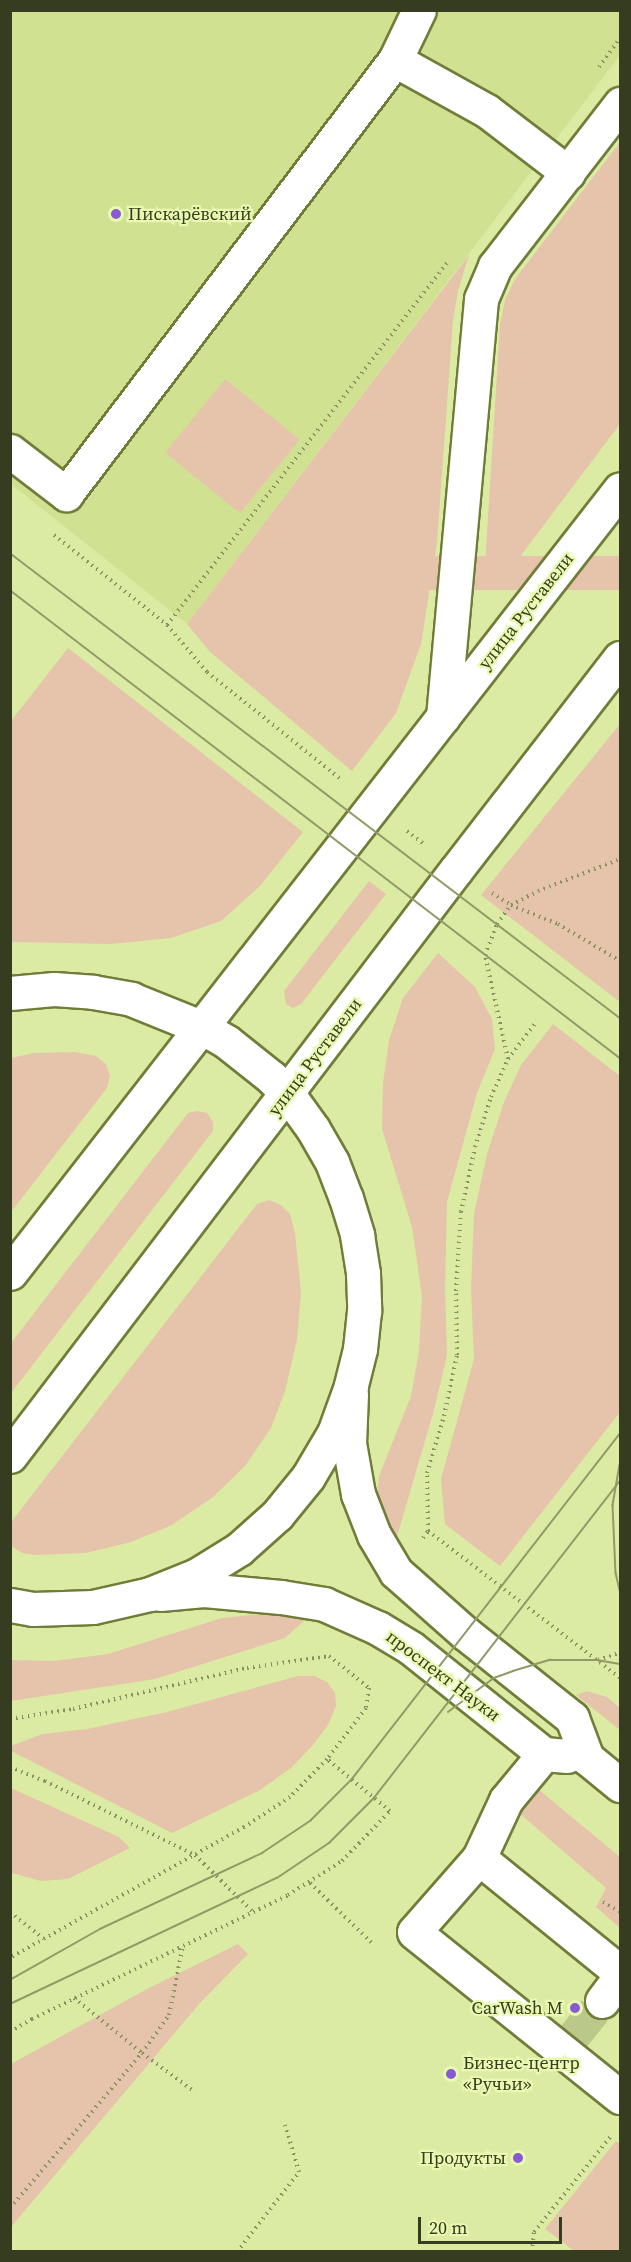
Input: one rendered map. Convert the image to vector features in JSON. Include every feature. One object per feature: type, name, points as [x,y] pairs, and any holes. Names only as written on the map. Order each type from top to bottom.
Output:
[{"type":"main road","points":[[10,451],[66,494],[395,60],[419,10]]},
{"type":"main road","points":[[395,60],[487,111],[568,173]]},
{"type":"main road","points":[[443,717],[480,299],[495,266],[621,104]]},
{"type":"main road","name":"улица Руставели","points":[[10,1273],[621,489]]},
{"type":"main road","name":"улица Руставели","points":[[10,1456],[621,658]]},
{"type":"main road","name":"проспект Науки","points":[[10,993],[54,989],[93,992],[131,999],[203,1028],[249,1059],[287,1093],[332,1162],[357,1235],[363,1273],[364,1311],[360,1349],[351,1386],[334,1433],[308,1477],[277,1515],[239,1549],[197,1575],[150,1594]]},
{"type":"main road","name":"проспект Науки","points":[[351,1386],[349,1443],[358,1494],[374,1535],[396,1572],[465,1633],[572,1718],[586,1758]]},
{"type":"main road","name":"проспект Науки","points":[[10,1605],[33,1609],[93,1607],[150,1594],[204,1590],[281,1597],[324,1604],[378,1628],[411,1648],[544,1754]]},
{"type":"main road","points":[[621,1785],[586,1758],[544,1754],[506,1800],[479,1857],[414,1932],[568,2043],[621,2097]]},
{"type":"main road","points":[[479,1857],[621,1972]]},
{"type":"path","points":[[592,75],[621,38]]},
{"type":"path","points":[[47,529],[167,625],[457,251]]},
{"type":"path","points":[[508,1059],[485,954],[497,924],[511,905],[538,891],[621,859]]},
{"type":"path","points":[[416,1547],[428,1531],[427,1473],[444,1416],[458,1355],[456,1291],[461,1212],[475,1147],[491,1097],[508,1059],[537,1021]]},
{"type":"path","points":[[428,1531],[621,1678]]},
{"type":"path","points":[[597,1660],[621,1653]]},
{"type":"path","points":[[10,1719],[74,1709],[247,1668],[329,1656],[369,1688],[366,1708],[327,1759],[290,1797],[195,1855],[10,1958]]},
{"type":"path","points":[[10,2032],[74,1998],[310,1883],[342,1861],[390,1811],[327,1759]]},
{"type":"path","points":[[10,1767],[45,1781],[195,1855],[253,1912]]},
{"type":"path","points":[[10,1912],[44,1939]]},
{"type":"path","points":[[10,2208],[142,2053],[169,2015],[183,1945]]},
{"type":"path","points":[[74,1998],[195,2092]]},
{"type":"path","points":[[237,2252],[299,2172],[285,2125]]},
{"type":"path","points":[[532,2252],[534,2232],[617,2129]]},
{"type":"shaded area","points":[[10,11],[620,11],[620,55],[187,624],[11,484]]},
{"type":"shaded area","points":[[620,142],[620,424],[507,574],[499,577],[485,565],[500,325],[505,300],[515,279]]},
{"type":"shaded area","points":[[469,255],[458,291],[453,321],[437,543],[421,644],[396,713],[352,771],[210,652],[187,624]]},
{"type":"shaded area","points":[[225,379],[300,439],[240,513],[165,453]]},
{"type":"shaded area","points":[[291,556],[620,556],[620,590],[291,590]]},
{"type":"shaded area","points":[[68,648],[303,832],[260,886],[221,921],[171,938],[111,944],[11,942],[11,721]]},
{"type":"shaded area","points":[[620,724],[620,1002],[481,895]]},
{"type":"shaded area","points":[[369,881],[386,894],[301,1004],[293,1008],[286,1004],[284,991]]},
{"type":"shaded area","points":[[438,953],[475,987],[492,1019],[495,1049],[477,1093],[447,1202],[445,1289],[447,1355],[434,1410],[396,1540],[383,1523],[377,1500],[379,1476],[411,1396],[419,1351],[422,1296],[412,1227],[382,1129],[383,1083],[389,1040],[403,998]]},
{"type":"shaded area","points":[[553,1024],[620,1076],[620,1412],[500,1566],[445,1524],[441,1479],[474,1359],[471,1289],[474,1214],[487,1154],[504,1102],[521,1065]]},
{"type":"shaded area","points":[[74,1052],[96,1056],[106,1064],[110,1076],[107,1088],[11,1212],[11,1058],[34,1053]]},
{"type":"shaded area","points":[[197,1111],[207,1113],[213,1122],[213,1131],[11,1393],[11,1343],[188,1113]]},
{"type":"shaded area","points":[[269,1200],[281,1205],[290,1214],[295,1233],[301,1292],[297,1340],[285,1391],[271,1428],[245,1466],[213,1497],[172,1525],[131,1542],[86,1553],[36,1555],[22,1553],[11,1546],[12,1521],[257,1204]]},
{"type":"shaded area","points":[[260,1614],[306,1619],[285,1638],[155,1679],[11,1701],[11,1660],[54,1661],[108,1654],[222,1618]]},
{"type":"shaded area","points":[[298,1676],[315,1676],[327,1682],[335,1693],[336,1706],[328,1725],[313,1745],[291,1768],[260,1790],[172,1833],[11,1751],[11,1746],[42,1734],[87,1729],[167,1712]]},
{"type":"shaded area","points":[[587,1691],[607,1697],[620,1708],[620,1730],[576,1695]]},
{"type":"shaded area","points":[[11,1788],[119,1837],[130,1848],[68,1879],[41,1881],[12,1873]]},
{"type":"shaded area","points":[[538,1789],[620,1857],[620,1928],[596,1907],[606,1888],[519,1813]]},
{"type":"shaded area","points":[[238,1944],[248,1954],[200,2003],[11,2227],[11,2064],[147,1989]]},
{"type":"shaded area","points":[[616,2141],[620,2144],[620,2251],[574,2251],[545,2229]]},
{"type":"tunnel","points":[[574,2036],[602,2001]]},
{"type":"tram line","points":[[10,553],[620,1018]]},
{"type":"tram line","points":[[10,590],[620,1058]]},
{"type":"tram line","points":[[10,1980],[100,1929],[262,1853],[310,1821],[352,1779],[620,1434]]},
{"type":"tram line","points":[[620,1465],[613,1505],[616,1573],[620,1590]]},
{"type":"tram line","points":[[10,2004],[277,1878],[329,1843],[374,1798],[620,1481]]},
{"type":"tram line","points":[[448,1712],[494,1678],[550,1660],[597,1660],[620,1664]]},
{"type":"place","name":"Пискарёвский","points":[[116,214]]},
{"type":"place","name":"CarWash M","points":[[575,2008]]},
{"type":"place","name":"Бизнес-центр «Ручьи»","points":[[451,2074]]},
{"type":"place","name":"Продукты","points":[[518,2158]]}]
